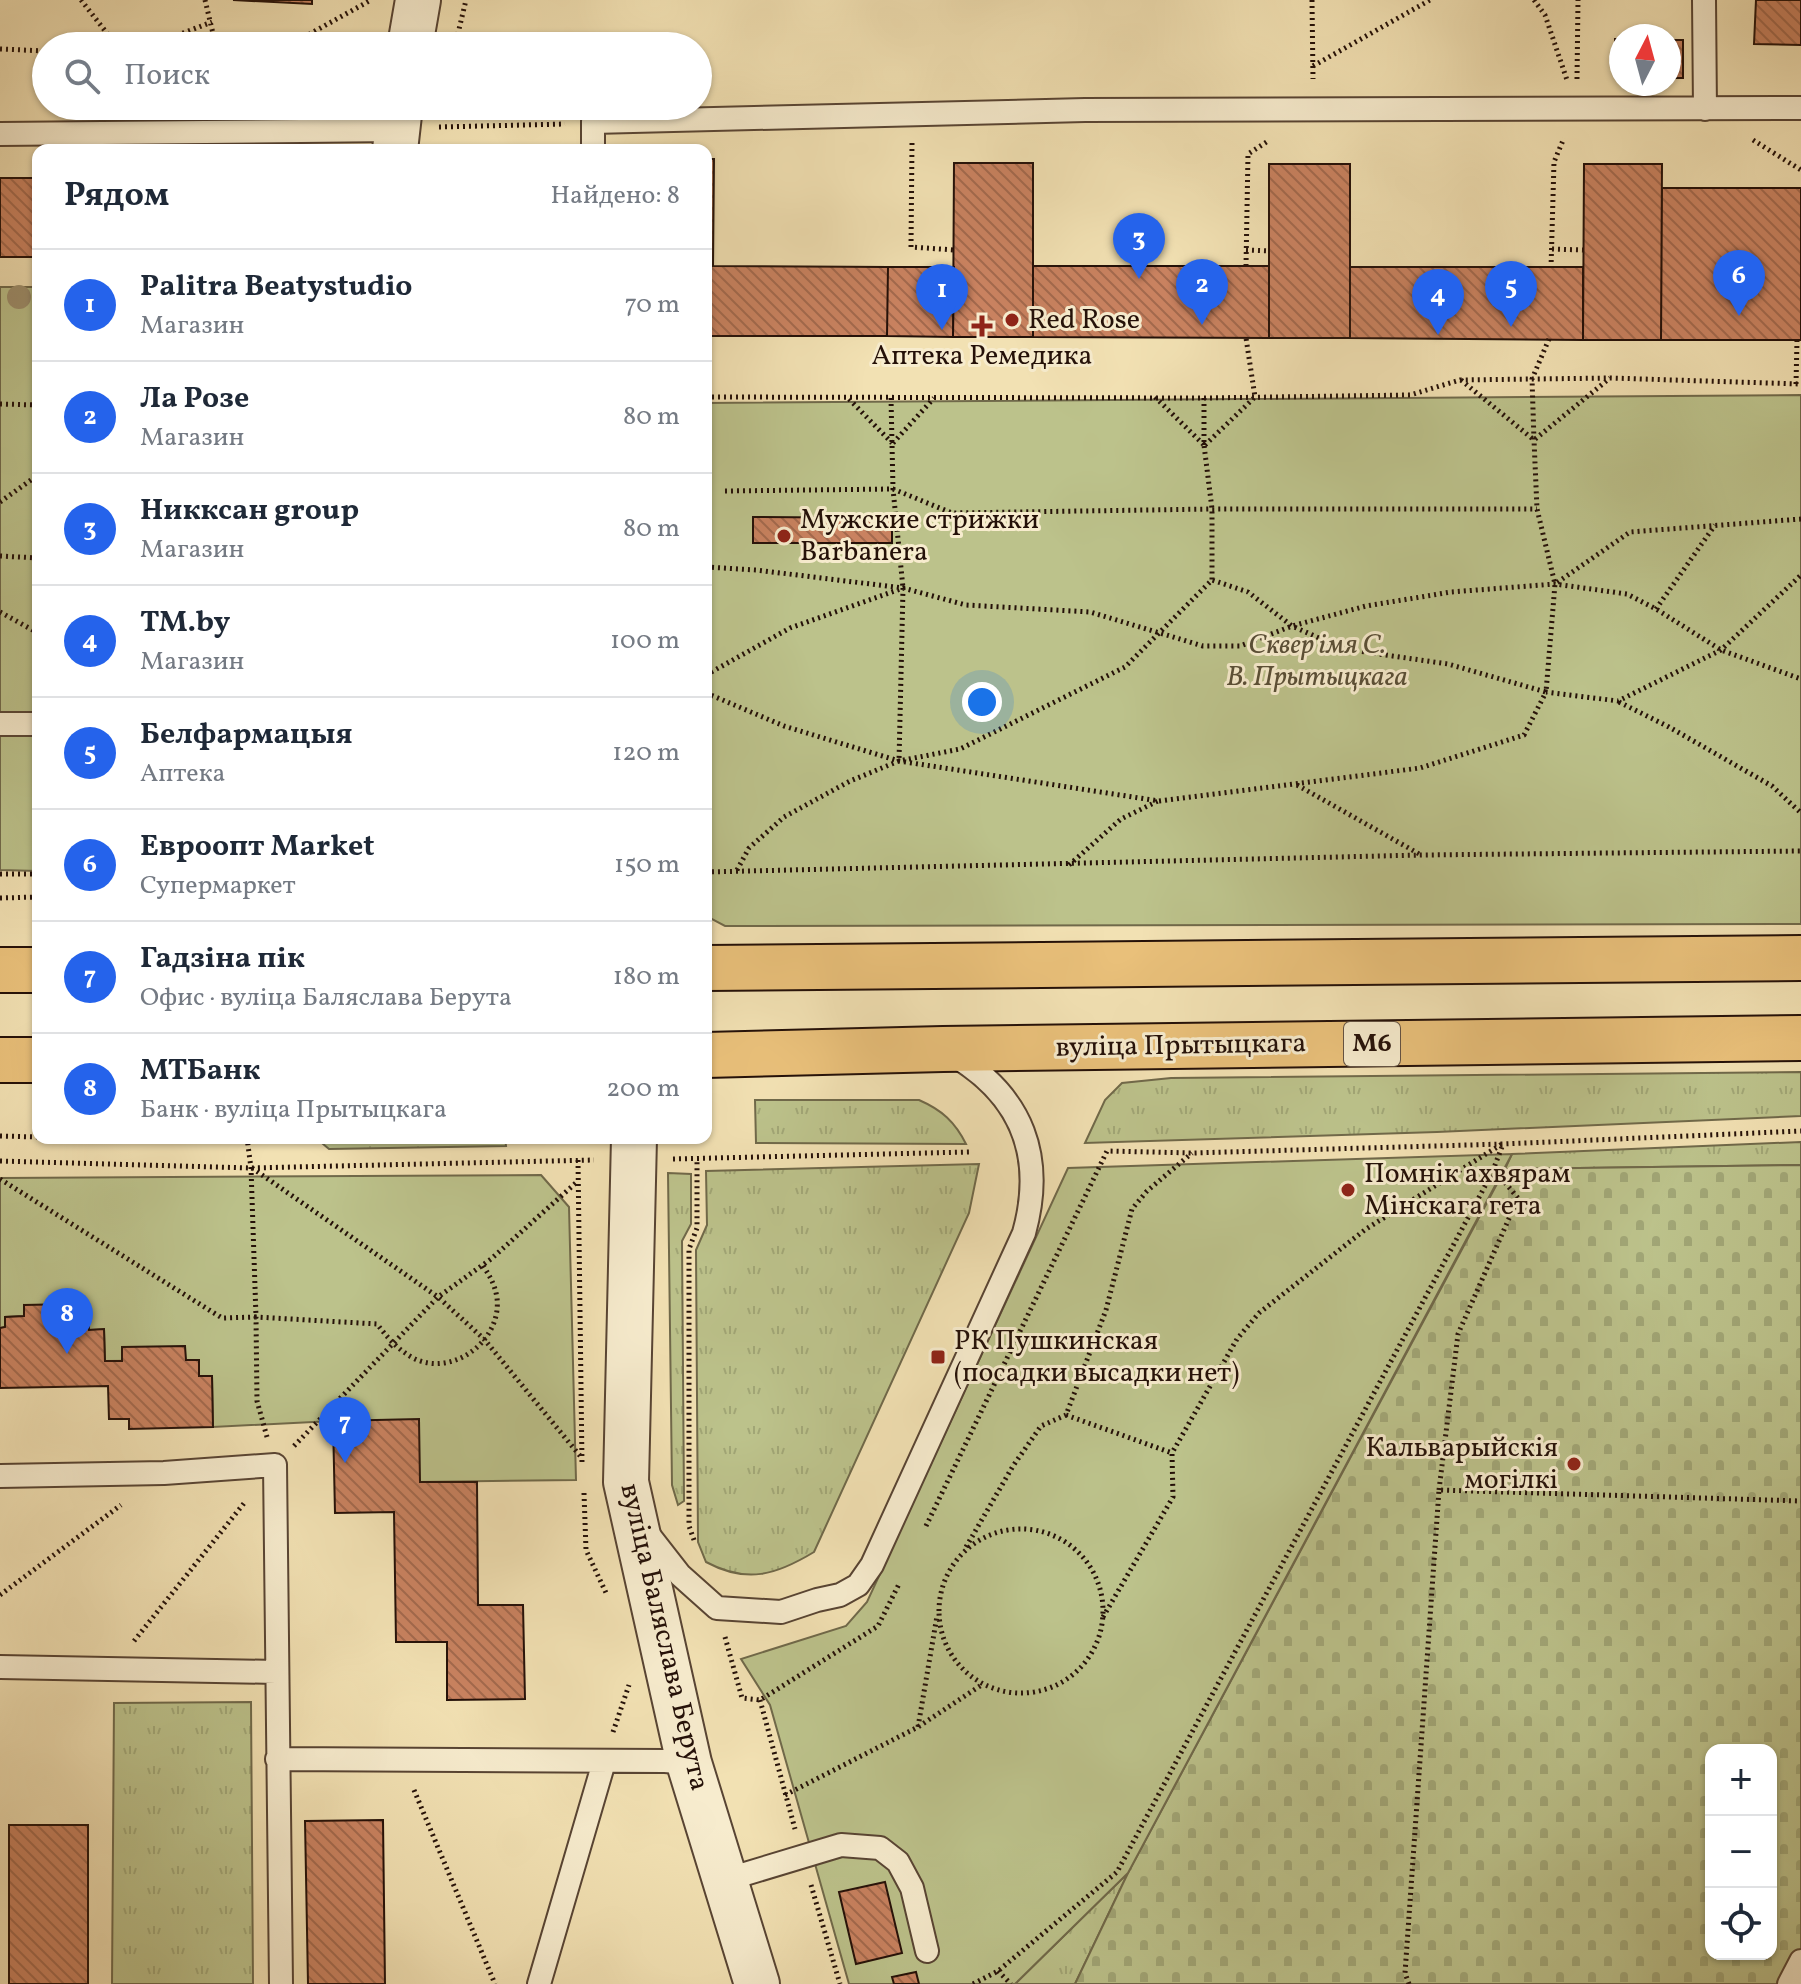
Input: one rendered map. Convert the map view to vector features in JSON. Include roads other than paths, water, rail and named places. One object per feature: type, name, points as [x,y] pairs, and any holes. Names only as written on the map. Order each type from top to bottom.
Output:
[{"type":"main road","points":[[712,968],[1801,958]]},
{"type":"main road","points":[[0,970],[32,970]]},
{"type":"main road","name":"вуліца Прытыцкага","points":[[712,1055],[1801,1038]]},
{"type":"main road","points":[[0,1060],[32,1060]]},
{"type":"street","points":[[412,32],[418,0]]},
{"type":"street","name":"вуліца Баляслава Берута","points":[[651,1148],[626,1482],[689,1763],[757,1984]]},
{"type":"lane","points":[[1704,0],[1705,109]]},
{"type":"lane","points":[[712,119],[1577,107],[1801,108]]},
{"type":"lane","points":[[593,144],[593,122],[673,120]]},
{"type":"lane","points":[[0,134],[397,129]]},
{"type":"lane","points":[[0,724],[32,724]]},
{"type":"lane","points":[[634,1516],[680,1575],[717,1608],[781,1612],[840,1595],[858,1585],[872,1565],[1024,1233],[1031,1206],[1029,1149],[1011,1107],[995,1085],[979,1071],[943,1049]]},
{"type":"lane","points":[[0,1476],[164,1473],[275,1465],[281,1984]]},
{"type":"lane","points":[[0,1667],[276,1672]]},
{"type":"lane","points":[[277,1759],[689,1763]]},
{"type":"lane","points":[[539,1984],[604,1762]]},
{"type":"lane","points":[[725,1880],[841,1845],[880,1848],[898,1862],[912,1888],[927,1951]]},
{"type":"lane","points":[[1789,1984],[1801,1961]]},
{"type":"place","name":"Никксан group","points":[[1139,279]]},
{"type":"place","name":"Евроопт Market","points":[[1739,316]]},
{"type":"place","name":"Red Rose","points":[[1012,320]]},
{"type":"place","name":"Ла Розе","points":[[1202,325]]},
{"type":"place","name":"Аптека Ремедика","points":[[982,326]]},
{"type":"place","name":"Белфармацыя","points":[[1511,327]]},
{"type":"place","name":"Palitra Beatystudio","points":[[942,330]]},
{"type":"place","name":"TM.by","points":[[1438,335]]},
{"type":"place","name":"Мужские стрижки Barbanera","points":[[784,536]]},
{"type":"place","name":"Помнік ахвярам Мінскага гета","points":[[1348,1190]]},
{"type":"place","name":"МТБанк","points":[[67,1354]]},
{"type":"place","name":"РК Пушкинская (посадки высадки нет)","points":[[938,1357]]},
{"type":"place","name":"Гадзіна пік","points":[[345,1463]]},
{"type":"place","name":"Кальварыйскія могілкі","points":[[1574,1464]]},
{"type":"park label","name":"Сквер імя С. В. Прытыцкага","points":[[1317,661]]}]
